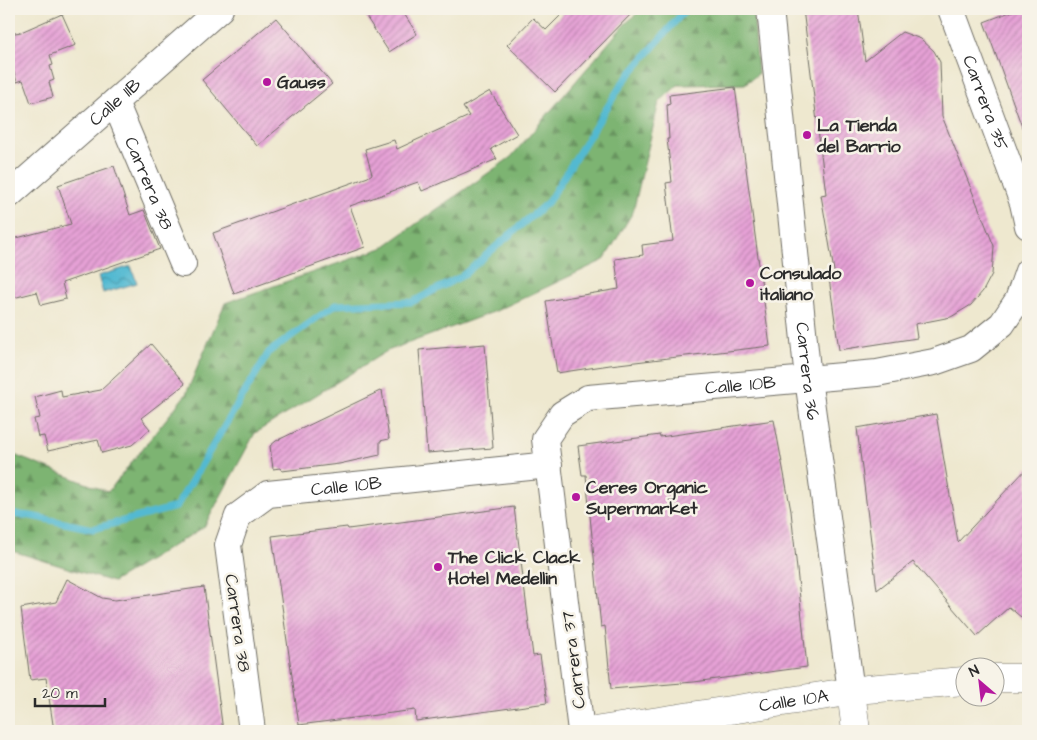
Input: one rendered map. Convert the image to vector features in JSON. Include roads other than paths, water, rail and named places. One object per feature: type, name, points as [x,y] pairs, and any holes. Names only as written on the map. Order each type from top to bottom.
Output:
[{"type":"main road","points":[[1004,678],[1028,678]]},
{"type":"main road","name":"Calle 10A","points":[[594,731],[851,691],[954,681]]},
{"type":"main road","name":"Carrera 36","points":[[851,691],[856,731]]},
{"type":"street","name":"Carrera 36","points":[[770,9],[808,380],[851,691]]},
{"type":"street","name":"Carrera 35","points":[[950,9],[1023,203],[1028,226]]},
{"type":"street","name":"Calle 11B","points":[[9,195],[215,11]]},
{"type":"street","name":"Carrera 38","points":[[115,102],[183,264]]},
{"type":"street","name":"Calle 10B","points":[[562,414],[588,398],[877,373],[934,362],[971,349],[1002,324],[1018,300],[1028,271]]},
{"type":"street","name":"Carrera 37","points":[[562,414],[545,439],[581,731]]},
{"type":"street","name":"Calle 10B","points":[[238,516],[268,494],[549,465]]},
{"type":"street","name":"Carrera 38","points":[[238,516],[228,545],[252,731]]},
{"type":"water","points":[[131,266],[137,283],[103,293],[98,276]]},
{"type":"waterway","points":[[9,514],[31,516],[93,529],[176,507],[269,352],[335,305],[412,302],[462,276],[548,202],[623,82],[686,9]]},
{"type":"place","name":"Gauss","points":[[267,82]]},
{"type":"place","name":"La Tienda del Barrio","points":[[807,135]]},
{"type":"place","name":"Consulado italiano","points":[[750,283]]},
{"type":"place","name":"Ceres Organic Supermarket","points":[[576,497]]},
{"type":"place","name":"The Click Clack Hotel Medellin","points":[[438,567]]}]
